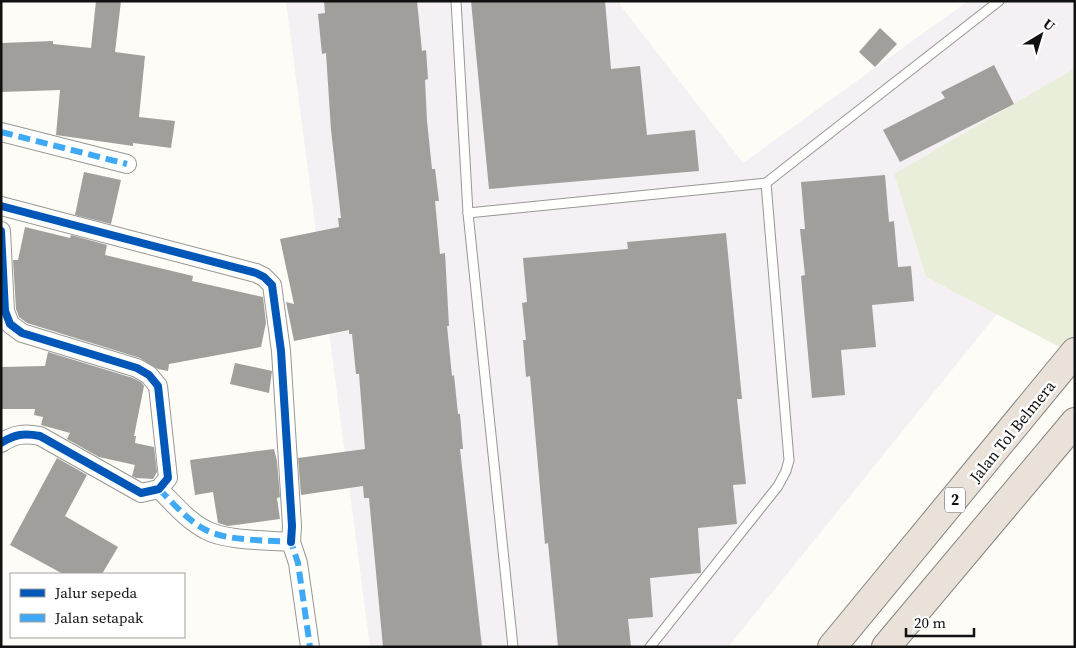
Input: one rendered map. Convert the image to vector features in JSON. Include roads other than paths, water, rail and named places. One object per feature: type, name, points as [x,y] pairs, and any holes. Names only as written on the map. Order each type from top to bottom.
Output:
[{"type":"highway","name":"Jalan Tol Belmera","points":[[832,647],[1075,352]]},
{"type":"highway","points":[[886,647],[1075,422]]},
{"type":"street","points":[[1,132],[127,164]]},
{"type":"street","points":[[1,206],[256,273],[264,277],[272,285],[281,351],[291,542],[298,563],[310,647]]},
{"type":"street","points":[[1,231],[5,310],[10,324],[22,333],[137,368],[149,375],[158,386],[169,469],[168,478],[159,489],[149,493],[133,489],[40,436],[25,433],[12,436],[1,443]]},
{"type":"street","points":[[159,489],[191,520],[207,531],[228,536],[291,542]]},
{"type":"lane","points":[[456,1],[468,213],[513,647]]},
{"type":"lane","points":[[468,213],[766,182],[998,1]]},
{"type":"lane","points":[[650,647],[778,486],[786,471],[789,460],[766,182]]}]
